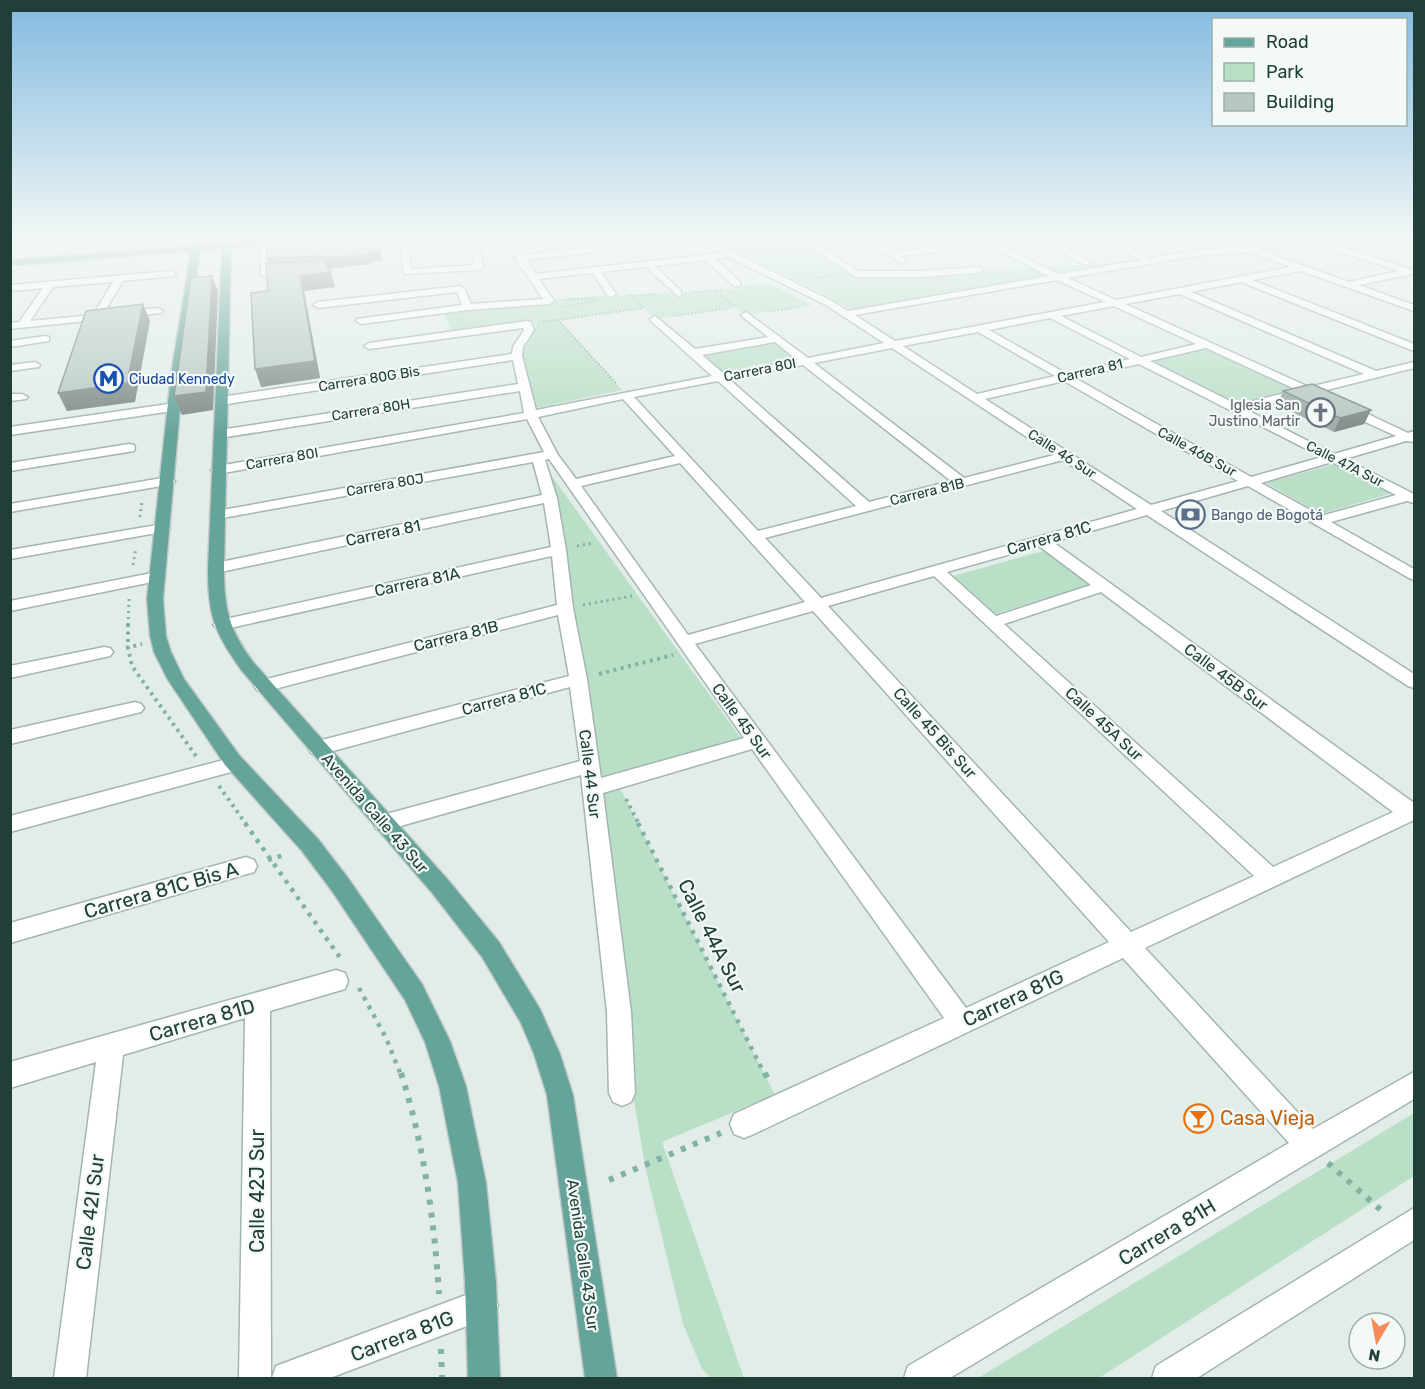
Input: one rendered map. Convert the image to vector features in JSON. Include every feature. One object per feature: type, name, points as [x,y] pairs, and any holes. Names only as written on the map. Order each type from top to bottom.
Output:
[{"type":"main road","points":[[188,305],[157,577],[154,621],[157,641],[186,697],[210,726],[235,765],[310,846],[361,914],[417,998],[440,1050],[459,1109],[473,1197],[482,1305],[484,1378]]},
{"type":"main road","name":"Avenida Calle 43 Sur","points":[[225,305],[216,568],[216,600],[221,625],[234,649],[263,686],[464,913],[513,979],[554,1069],[560,1095],[601,1378]]},
{"type":"street","points":[[22,325],[36,305]]},
{"type":"street","points":[[96,317],[103,305]]},
{"type":"street","points":[[361,321],[447,321],[468,307],[497,305]]},
{"type":"street","name":"Calle 46 Sur","points":[[832,305],[1414,682]]},
{"type":"street","points":[[846,314],[899,305]]},
{"type":"street","name":"Carrera 80I","points":[[218,470],[531,415],[1105,305]]},
{"type":"street","points":[[1119,305],[1412,437]]},
{"type":"street","points":[[1213,305],[1376,375]]},
{"type":"street","points":[[1306,305],[1414,348]]},
{"type":"street","points":[[10,326],[158,311]]},
{"type":"street","points":[[741,311],[962,483]]},
{"type":"street","name":"Calle 47A Sur","points":[[1051,315],[1411,497]]},
{"type":"street","points":[[655,319],[866,507]]},
{"type":"street","points":[[369,346],[527,324],[529,330],[518,347],[517,356]]},
{"type":"street","name":"Calle 46B Sur","points":[[980,329],[1414,575]]},
{"type":"street","points":[[10,344],[45,339]]},
{"type":"street","points":[[693,353],[776,339]]},
{"type":"street","name":"Carrera 81","points":[[975,398],[1206,345]]},
{"type":"street","name":"Carrera 80G Bis","points":[[221,401],[517,356]]},
{"type":"street","name":"Calle 45 Sur","points":[[517,356],[523,387],[545,456],[574,484],[687,646],[961,1022]]},
{"type":"street","points":[[10,368],[35,365]]},
{"type":"street","points":[[1236,409],[1414,365]]},
{"type":"street","name":"Carrera 80H","points":[[220,434],[523,387]]},
{"type":"street","name":"Calle 45 Bis Sur","points":[[626,395],[1311,1147]]},
{"type":"street","points":[[10,431],[175,407]]},
{"type":"street","name":"Carrera 81C","points":[[687,646],[818,604],[1412,437]]},
{"type":"street","points":[[10,466],[129,448]]},
{"type":"street","name":"Calle 44 Sur","points":[[545,456],[565,608],[578,679],[593,789],[619,1012],[622,1093]]},
{"type":"street","name":"Carrera 80J","points":[[217,515],[545,456]]},
{"type":"street","name":"Carrera 81B","points":[[755,536],[1065,456]]},
{"type":"street","points":[[574,484],[684,458]]},
{"type":"street","points":[[10,508],[168,481]]},
{"type":"street","points":[[1319,521],[1411,497]]},
{"type":"street","name":"Carrera 81","points":[[216,568],[550,498]]},
{"type":"street","points":[[10,555],[163,528]]},
{"type":"street","name":"Calle 45B Sur","points":[[1042,541],[1412,812]]},
{"type":"street","name":"Carrera 81A","points":[[221,625],[559,550]]},
{"type":"street","name":"Calle 45A Sur","points":[[936,570],[1271,878]]},
{"type":"street","points":[[10,606],[157,577]]},
{"type":"street","points":[[993,622],[1104,586]]},
{"type":"street","name":"Carrera 81B","points":[[263,686],[565,608]]},
{"type":"street","points":[[10,672],[104,652]]},
{"type":"street","name":"Carrera 81C","points":[[318,748],[578,679]]},
{"type":"street","points":[[10,737],[135,708]]},
{"type":"street","points":[[593,789],[616,780],[756,741]]},
{"type":"street","points":[[10,824],[235,765]]},
{"type":"street","points":[[383,823],[590,765]]},
{"type":"street","name":"Carrera 81G","points":[[744,1124],[1412,812]]},
{"type":"street","name":"Carrera 81C Bis A","points":[[10,933],[246,866]]},
{"type":"street","name":"Carrera 81D","points":[[10,1075],[336,981]]},
{"type":"street","name":"Calle 42J Sur","points":[[255,1378],[258,1004]]},
{"type":"street","name":"Calle 42I Sur","points":[[70,1378],[111,1046]]},
{"type":"street","name":"Carrera 81H","points":[[920,1378],[1414,1085]]},
{"type":"street","points":[[1168,1378],[1411,1232]]},
{"type":"street","name":"Carrera 81G","points":[[288,1378],[482,1305]]},
{"type":"path","points":[[733,305],[741,311]]},
{"type":"path","points":[[655,319],[809,305]]},
{"type":"path","points":[[527,324],[644,308]]},
{"type":"path","points":[[558,320],[626,395]]},
{"type":"path","points":[[559,550],[613,539]]},
{"type":"path","points":[[565,608],[650,593]]},
{"type":"path","points":[[104,652],[157,641]]},
{"type":"path","points":[[578,679],[687,646]]},
{"type":"path","points":[[135,708],[186,697]]},
{"type":"path","name":"Calle 44A Sur","points":[[616,780],[781,1106]]},
{"type":"path","name":"Carrera 81C Bis A","points":[[246,866],[310,846]]},
{"type":"path","points":[[609,1180],[744,1124]]},
{"type":"path","points":[[1311,1147],[1411,1232]]},
{"type":"green space","points":[[496,305],[812,305],[746,315],[736,307],[655,319],[644,308],[559,320],[622,390],[536,408],[523,356],[538,323],[524,320],[451,330],[443,313]]},
{"type":"green space","points":[[842,305],[881,305],[851,310]]},
{"type":"green space","points":[[771,341],[793,358],[722,371],[702,353]]},
{"type":"green space","points":[[1205,347],[1297,389],[1235,405],[1146,360]]},
{"type":"green space","points":[[538,457],[745,744],[616,780],[775,1095],[662,1142],[744,1378],[711,1378],[702,1369],[683,1324],[645,1166],[619,1012]]},
{"type":"green space","points":[[1335,464],[1392,493],[1321,514],[1266,483]]},
{"type":"green space","points":[[1047,550],[1092,585],[995,614],[953,576]]},
{"type":"green space","points":[[1414,1113],[1414,1176],[1099,1378],[978,1378]]},
{"type":"building","name":"Ciudad Kennedy","points":[[143,305],[127,383],[58,393],[86,311]]},
{"type":"building","points":[[187,305],[211,305],[206,392],[174,396]]},
{"type":"building","name":"Ciudad Kennedy","points":[[252,305],[305,305],[315,361],[255,369]]},
{"type":"building","points":[[1312,384],[1371,410],[1340,418],[1283,391]]},
{"type":"place","name":"Ciudad Kennedy","points":[[108,379]]},
{"type":"place","name":"Iglesia San Justino Martir","points":[[1321,413]]},
{"type":"place","name":"Bango de Bogotá","points":[[1190,515]]},
{"type":"place","name":"Casa Vieja","points":[[1199,1118]]}]
